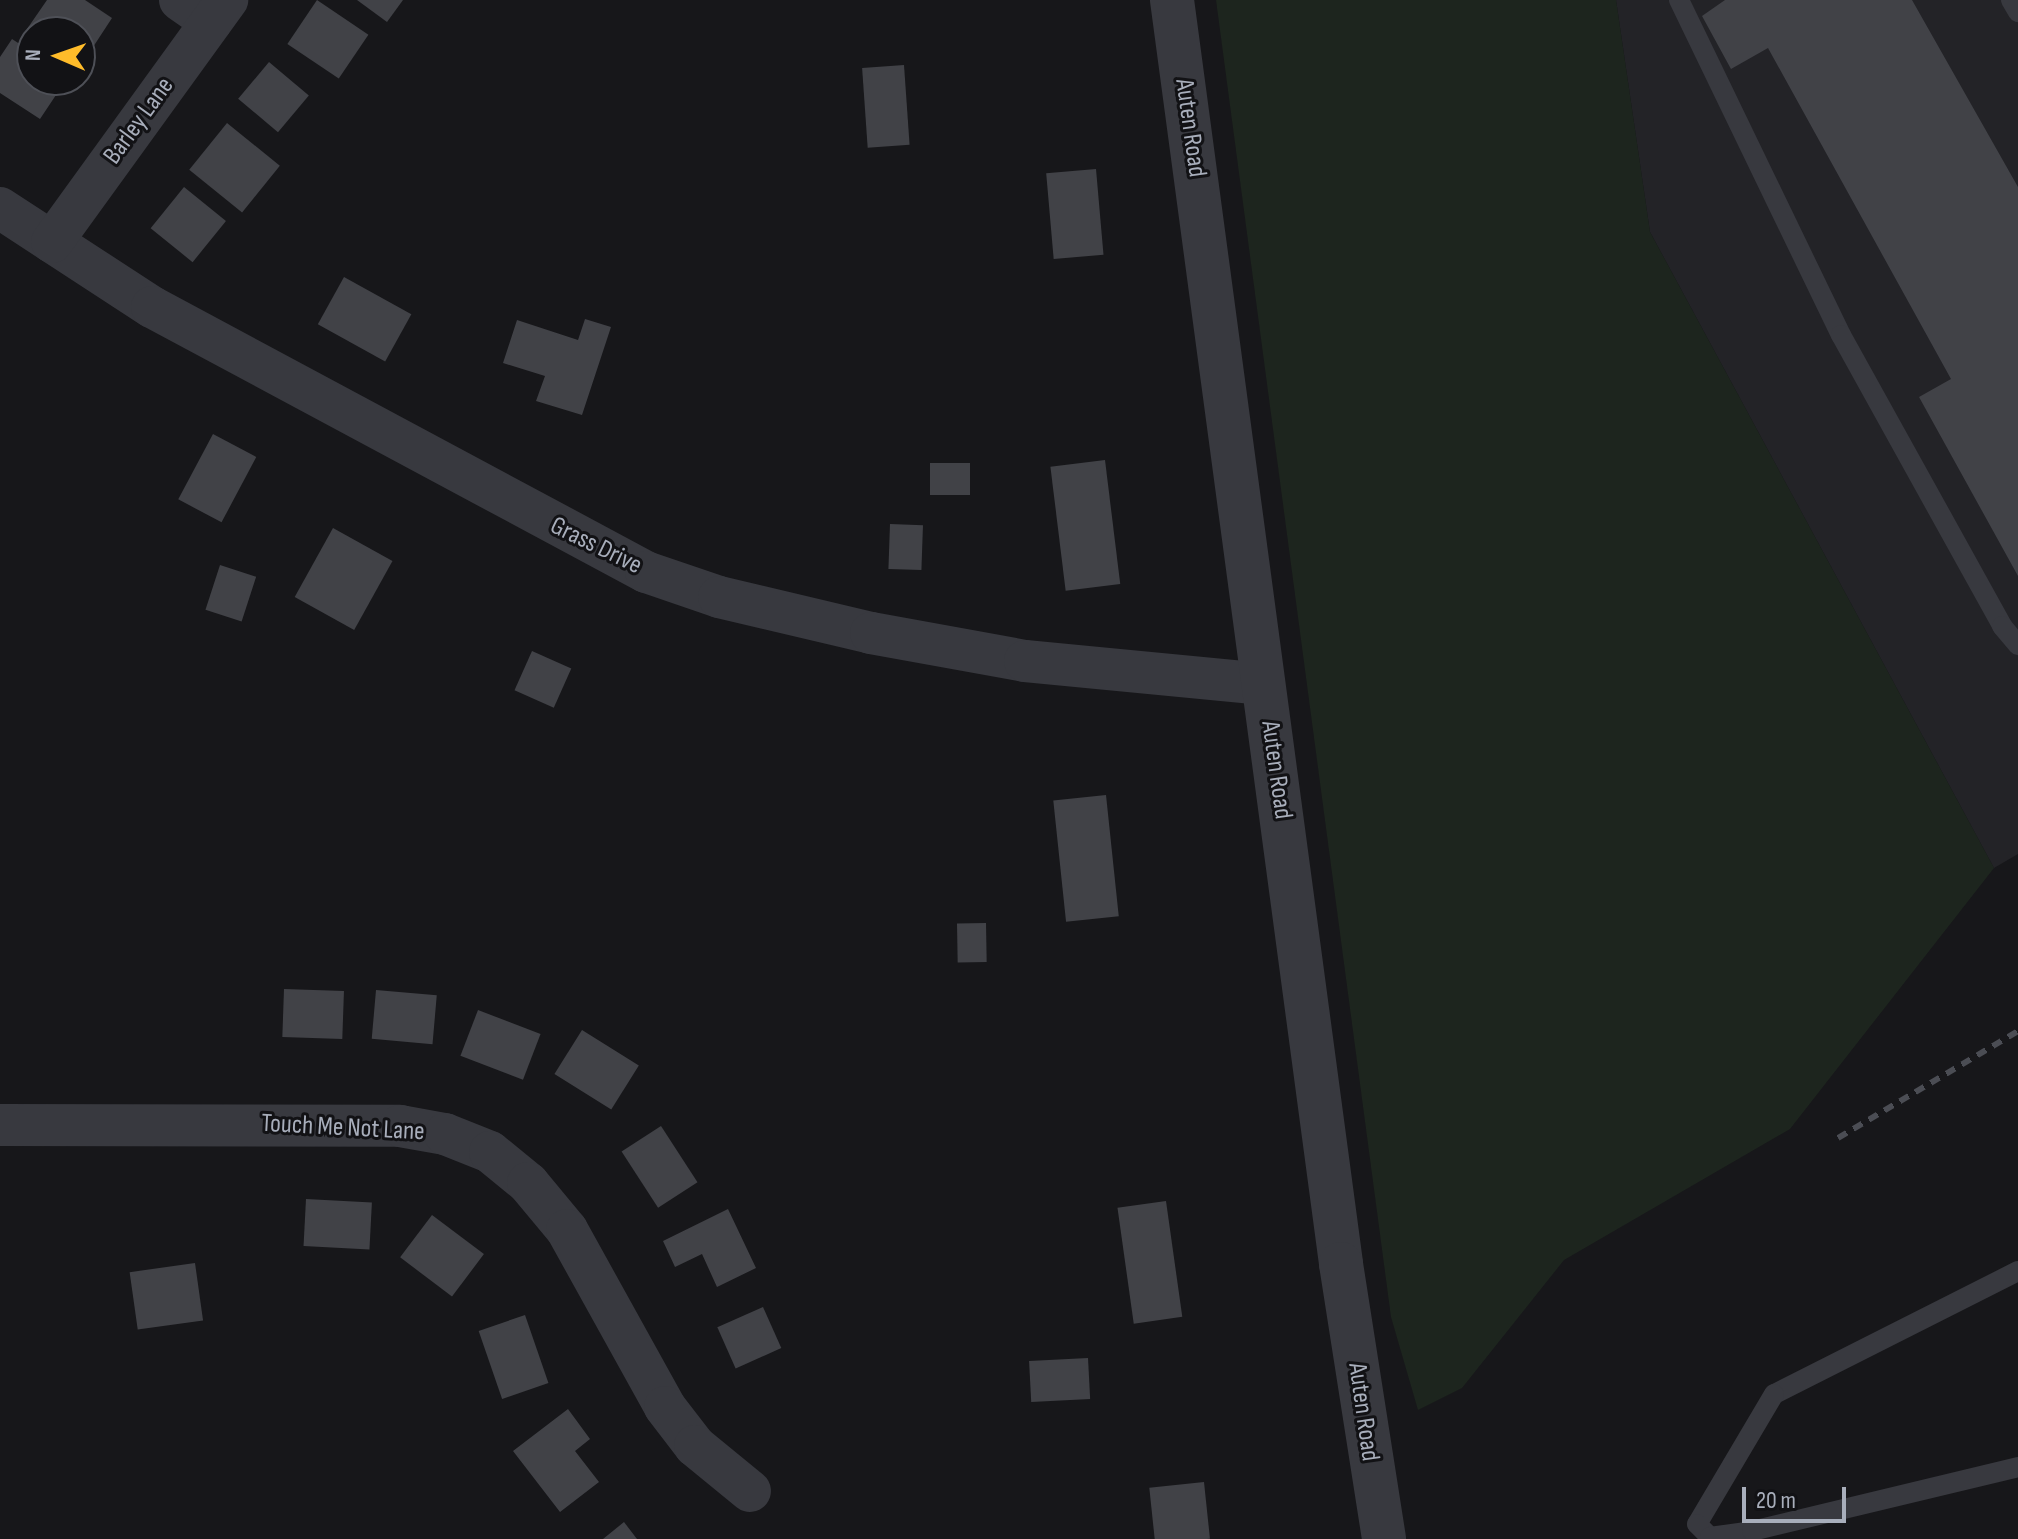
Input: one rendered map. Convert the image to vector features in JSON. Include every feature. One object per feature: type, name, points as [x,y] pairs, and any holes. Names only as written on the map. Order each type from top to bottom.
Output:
[{"type":"street","name":"Auten Road","points":[[1172,0],[1341,1264],[1384,1539]]},
{"type":"street","name":"Barley Lane","points":[[52,242],[206,7]]},
{"type":"street","name":"Grass Drive","points":[[0,208],[164,314],[646,572],[719,597],[886,636],[1025,661],[1264,684]]},
{"type":"street","name":"Touch Me Not Lane","points":[[0,1125],[400,1126],[445,1134],[490,1152],[528,1183],[567,1230],[665,1407],[695,1446],[750,1491]]},
{"type":"lane","points":[[1679,0],[1841,335],[2002,626],[2018,645]]},
{"type":"lane","points":[[2011,0],[2018,12]]},
{"type":"lane","points":[[2018,1271],[1774,1394],[1697,1524],[1710,1537],[1752,1531],[2018,1467]]},
{"type":"shaded area","points":[[1216,0],[1616,0],[1650,232],[1994,868],[1790,1129],[1564,1260],[1462,1388],[1418,1410],[1391,1317]]},
{"type":"shaded area","points":[[1616,0],[2018,0],[2018,854],[1994,868],[1650,232]]},
{"type":"building","points":[[47,0],[85,0],[112,18],[96,42],[96,16],[36,16]]},
{"type":"building","points":[[317,0],[368,35],[339,79],[287,44]]},
{"type":"building","points":[[357,0],[403,0],[387,22]]},
{"type":"building","points":[[1725,0],[1912,0],[2018,187],[2018,576],[1919,397],[1951,379],[1768,48],[1731,69],[1702,16]]},
{"type":"building","points":[[12,39],[16,42],[16,96],[55,96],[40,119],[0,93],[0,57]]},
{"type":"building","points":[[269,62],[309,95],[278,132],[238,99]]},
{"type":"building","points":[[904,65],[910,145],[868,148],[862,68]]},
{"type":"building","points":[[227,123],[280,166],[242,212],[189,170]]},
{"type":"building","points":[[1096,169],[1103,255],[1054,259],[1046,173]]},
{"type":"building","points":[[184,187],[226,221],[193,262],[151,228]]},
{"type":"building","points":[[344,277],[411,314],[385,362],[318,324]]},
{"type":"building","points":[[585,319],[611,327],[582,415],[536,401],[545,376],[503,363],[517,320],[578,340]]},
{"type":"building","points":[[213,434],[256,457],[222,522],[178,499]]},
{"type":"building","points":[[1105,460],[1120,584],[1066,591],[1050,467]]},
{"type":"building","points":[[930,463],[970,463],[970,495],[930,495]]},
{"type":"building","points":[[890,524],[923,525],[921,570],[888,569]]},
{"type":"building","points":[[333,528],[392,561],[354,630],[295,597]]},
{"type":"building","points":[[220,565],[256,577],[242,621],[205,610]]},
{"type":"building","points":[[532,651],[571,668],[554,708],[515,690]]},
{"type":"building","points":[[1106,795],[1119,916],[1066,922],[1053,801]]},
{"type":"building","points":[[986,923],[987,962],[958,963],[957,924]]},
{"type":"building","points":[[284,989],[344,991],[342,1039],[282,1037]]},
{"type":"building","points":[[376,990],[437,995],[432,1044],[372,1039]]},
{"type":"building","points":[[478,1010],[541,1034],[523,1080],[460,1056]]},
{"type":"building","points":[[582,1030],[639,1066],[611,1110],[554,1074]]},
{"type":"building","points":[[661,1126],[697,1182],[658,1208],[622,1152]]},
{"type":"building","points":[[306,1199],[372,1202],[369,1249],[304,1246]]},
{"type":"building","points":[[1166,1201],[1182,1317],[1134,1324],[1117,1208]]},
{"type":"building","points":[[728,1209],[756,1268],[717,1287],[702,1254],[675,1267],[663,1241]]},
{"type":"building","points":[[432,1215],[484,1254],[452,1296],[400,1257]]},
{"type":"building","points":[[195,1263],[203,1320],[138,1330],[130,1272]]},
{"type":"building","points":[[763,1307],[781,1348],[736,1368],[717,1327]]},
{"type":"building","points":[[525,1315],[548,1383],[502,1399],[479,1331]]},
{"type":"building","points":[[1088,1358],[1090,1399],[1031,1402],[1029,1361]]},
{"type":"building","points":[[568,1409],[590,1439],[575,1451],[599,1482],[560,1512],[513,1451]]},
{"type":"building","points":[[1204,1482],[1210,1539],[1155,1539],[1149,1488]]},
{"type":"building","points":[[624,1522],[637,1539],[603,1539]]},
{"type":"railway","points":[[1838,1138],[2018,1031]]}]
